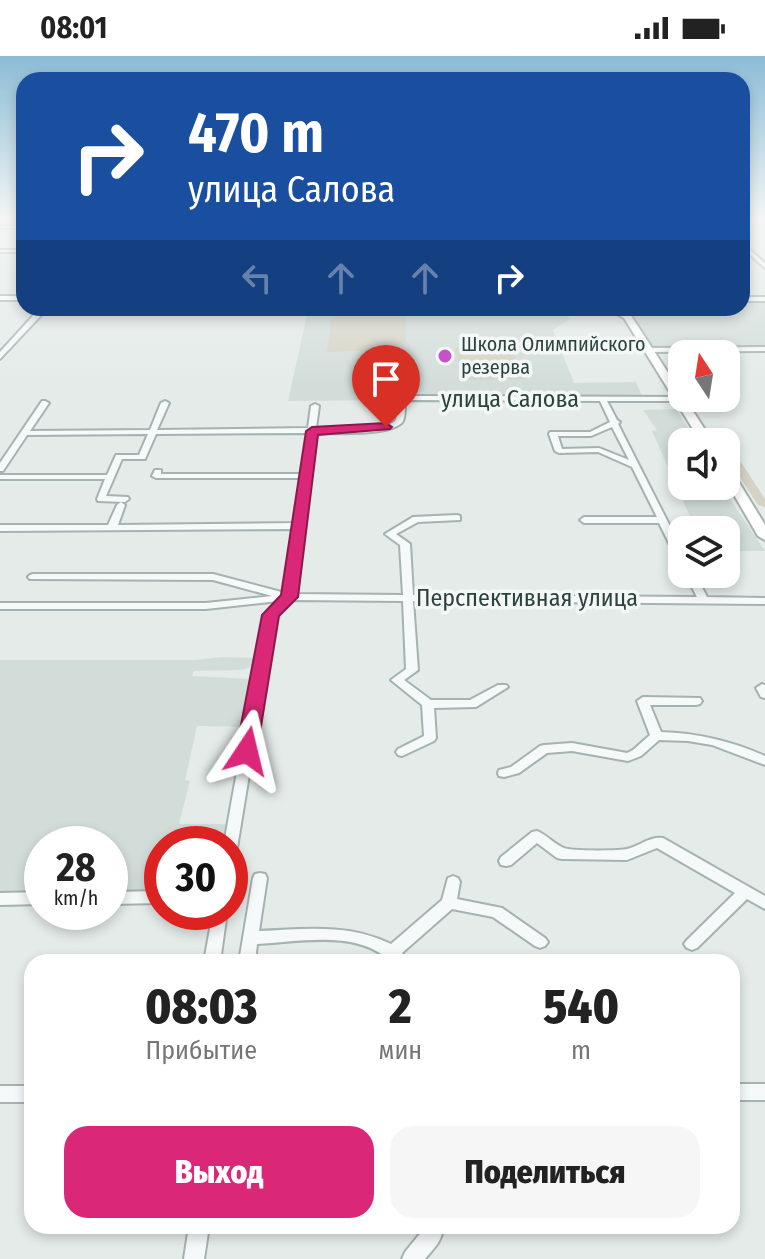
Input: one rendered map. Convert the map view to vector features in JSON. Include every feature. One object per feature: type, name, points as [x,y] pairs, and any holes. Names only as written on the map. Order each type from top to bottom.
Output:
[{"type":"main road","points":[[632,316],[668,382]]},
{"type":"main road","points":[[740,494],[765,536]]},
{"type":"street","points":[[0,357],[37,316]]},
{"type":"street","points":[[648,350],[765,349]]},
{"type":"street","name":"улица Салова","points":[[312,431],[366,430],[395,425],[400,420],[402,401],[411,398],[668,399]]},
{"type":"street","points":[[603,400],[668,532]]},
{"type":"street","points":[[0,469],[45,403]]},
{"type":"street","points":[[112,527],[123,502],[101,499],[110,477],[119,457],[142,457],[165,403]]},
{"type":"street","points":[[234,826],[270,615],[289,597],[315,406]]},
{"type":"street","points":[[616,422],[591,434],[553,434],[559,451],[599,450],[636,466]]},
{"type":"street","points":[[24,433],[312,431]]},
{"type":"street","points":[[158,472],[156,476],[307,476]]},
{"type":"street","points":[[0,477],[110,477]]},
{"type":"street","points":[[457,518],[416,519],[390,534],[405,544],[409,597],[412,670],[397,680],[428,704],[472,704],[502,687]]},
{"type":"street","points":[[584,520],[662,520]]},
{"type":"street","points":[[0,528],[300,526]]},
{"type":"street","name":"Перспективная улица","points":[[33,577],[213,577],[289,597]]},
{"type":"street","points":[[697,588],[703,600]]},
{"type":"street","name":"Перспективная улица","points":[[0,606],[206,606],[289,597],[765,601]]},
{"type":"street","points":[[656,736],[643,701],[696,701]]},
{"type":"street","points":[[402,752],[430,738],[428,704]]},
{"type":"street","points":[[504,773],[515,770],[544,749],[572,747],[628,757],[656,736],[703,737],[725,742],[765,761]]},
{"type":"street","points":[[506,861],[537,836],[562,854],[627,855],[658,842],[765,903]]},
{"type":"street","points":[[248,954],[260,878]]},
{"type":"street","points":[[399,954],[449,903],[453,882]]},
{"type":"street","points":[[692,944],[746,891]]},
{"type":"street","points":[[0,899],[24,898]]},
{"type":"street","points":[[449,903],[497,912],[540,942]]},
{"type":"street","points":[[213,954],[217,930]]},
{"type":"street","points":[[251,938],[359,935],[393,954]]},
{"type":"street","points":[[740,1092],[765,1092]]},
{"type":"street","points":[[0,1094],[24,1094]]},
{"type":"street","points":[[194,1259],[198,1234]]},
{"type":"street","points":[[412,1259],[432,1234]]},
{"type":"shaded area","points":[[750,301],[765,302],[765,349],[740,349],[740,340],[668,340],[668,349],[654,349],[633,316],[750,316]]},
{"type":"shaded area","name":"Школа Олимпийского резерва","points":[[307,316],[568,316],[569,319],[553,330],[574,383],[636,382],[643,398],[288,401]]},
{"type":"shaded area","points":[[332,316],[405,316],[406,342],[381,350],[327,352]]},
{"type":"shaded area","points":[[511,347],[525,379],[464,380],[454,348]]},
{"type":"shaded area","points":[[643,410],[678,412],[688,428],[668,428],[668,467],[652,431],[657,430]]},
{"type":"shaded area","points":[[740,461],[765,499],[765,507],[758,505],[740,477]]},
{"type":"shaded area","points":[[683,500],[730,500],[765,551],[740,551],[740,516],[690,516]]},
{"type":"shaded area","points":[[257,658],[243,670],[194,671],[192,676],[250,679],[254,683],[248,727],[197,726],[185,780],[190,781],[179,824],[234,826],[144,826],[144,892],[128,893],[128,826],[24,826],[24,893],[0,894],[0,660]]},
{"type":"place","name":"Школа Олимпийского резерва","points":[[445,356]]},
{"type":"route","points":[[247,751],[270,615],[277,605],[289,597],[312,431],[386,427]]}]
